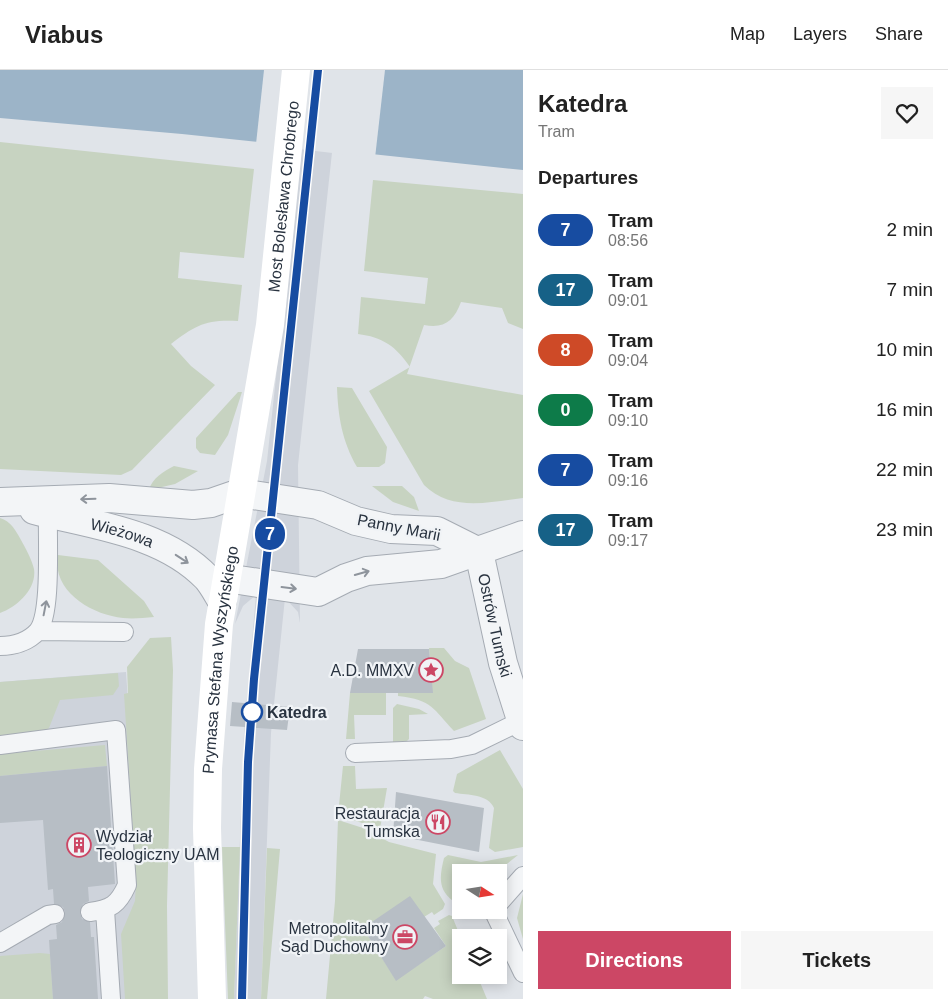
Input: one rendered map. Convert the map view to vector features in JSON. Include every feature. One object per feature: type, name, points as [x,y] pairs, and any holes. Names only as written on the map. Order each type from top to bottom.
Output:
[{"type":"street","name":"Most Bolesława Chrobrego","points":[[270,325],[296,70]]},
{"type":"street","name":"Prymasa Stefana Wyszyńskiego","points":[[212,999],[207,828],[208,769],[224,589],[270,325]]},
{"type":"street","name":"Wieżowa","points":[[2,502],[109,498],[193,504],[211,503],[240,494]]},
{"type":"street","name":"Panny Marii","points":[[240,494],[318,505],[356,520],[391,529],[437,531],[478,552]]},
{"type":"street","name":"Wieżowa","points":[[2,502],[135,535],[169,550],[224,589]]},
{"type":"street","name":"Panny Marii","points":[[224,589],[318,592],[346,578],[367,571],[441,564],[523,535]]},
{"type":"street","name":"Ostrów Tumski","points":[[478,552],[503,663],[522,724]]},
{"type":"lane","points":[[38,631],[46,608],[48,513]]},
{"type":"lane","points":[[0,646],[17,645],[38,631],[124,632]]},
{"type":"lane","points":[[355,752],[451,749],[472,745],[522,724]]},
{"type":"lane","points":[[0,746],[116,730],[127,885],[120,900],[97,911],[111,999]]},
{"type":"lane","points":[[508,893],[523,876]]},
{"type":"lane","points":[[0,943],[48,915],[55,914]]},
{"type":"lane","points":[[497,919],[523,973]]},
{"type":"shaded area","points":[[309,70],[341,70],[298,465],[300,623],[298,612],[285,598],[271,733],[261,999],[234,999],[244,732],[256,595],[243,606],[235,624],[267,461]]},
{"type":"shaded area","points":[[126,672],[146,965],[143,999],[0,999],[0,682]]},
{"type":"green space","points":[[0,142],[254,169],[244,258],[180,252],[178,278],[242,285],[238,321],[210,322],[187,332],[171,344],[191,366],[215,385],[132,470],[121,475],[0,469]]},
{"type":"green space","points":[[373,180],[523,194],[523,329],[508,323],[502,308],[461,302],[455,314],[447,322],[437,326],[424,325],[410,366],[388,344],[374,337],[358,334],[361,297],[425,304],[428,278],[364,271]]},
{"type":"green space","points":[[409,367],[407,374],[523,395],[523,498],[484,503],[458,502],[446,499],[424,485],[369,391]]},
{"type":"green space","points":[[337,387],[352,388],[387,447],[385,463],[379,467],[357,467],[348,448],[342,428],[338,408]]},
{"type":"green space","points":[[238,392],[242,392],[228,435],[215,455],[200,453],[196,448],[196,438]]},
{"type":"green space","points":[[174,466],[198,471],[175,484],[149,490],[156,478]]},
{"type":"green space","points":[[372,486],[402,486],[414,497],[419,511],[393,502]]},
{"type":"green space","points":[[0,518],[10,524],[17,533],[32,562],[34,576],[29,590],[19,602],[0,613]]},
{"type":"green space","points":[[58,555],[98,560],[144,601],[154,617],[123,618],[111,616],[99,612],[76,599],[61,580],[58,568]]},
{"type":"green space","points":[[171,637],[173,670],[167,906],[168,999],[125,999],[121,934],[135,901],[136,881],[124,694],[128,693],[127,667],[150,638]]},
{"type":"green space","points":[[429,648],[444,648],[455,661],[469,668],[486,719],[454,731],[426,703],[398,696],[398,692],[432,692]]},
{"type":"green space","points":[[118,673],[119,686],[113,695],[60,700],[49,728],[45,731],[0,737],[0,682]]},
{"type":"green space","points":[[350,693],[386,693],[386,715],[354,715],[355,739],[346,739]]},
{"type":"green space","points":[[397,704],[419,709],[428,714],[409,715],[409,739],[407,741],[393,742],[393,708]]},
{"type":"green space","points":[[105,745],[107,766],[0,776],[0,754]]},
{"type":"green space","points":[[500,750],[523,789],[523,847],[495,852],[489,848],[494,808],[491,803],[482,798],[453,791],[457,774]]},
{"type":"green space","points":[[343,766],[355,766],[356,789],[387,788],[380,829],[338,815]]},
{"type":"green space","points":[[338,820],[363,828],[389,842],[436,854],[433,884],[445,904],[443,909],[434,915],[432,912],[424,917],[363,928],[396,980],[446,946],[434,928],[440,924],[438,921],[449,915],[452,916],[457,929],[452,929],[452,984],[481,984],[487,999],[433,999],[425,996],[423,999],[326,999],[335,901]]},
{"type":"green space","points":[[222,847],[240,847],[234,999],[228,999]]},
{"type":"green space","points":[[267,848],[280,849],[267,999],[261,999]]},
{"type":"green space","points":[[448,855],[481,862],[518,855],[507,864],[452,864],[452,900],[442,887],[441,870],[444,858]]},
{"type":"green space","points":[[523,894],[523,939],[517,918]]},
{"type":"green space","points":[[50,954],[53,999],[0,999],[0,956]]},
{"type":"water","points":[[0,70],[523,70],[523,170],[182,134],[0,118]]},
{"type":"pier","points":[[264,70],[385,70],[375,158],[256,144]]},
{"type":"building","points":[[358,649],[429,649],[433,693],[350,693]]},
{"type":"building","points":[[232,702],[290,707],[287,730],[230,726]]},
{"type":"building","name":"Wydział Teologiczny UAM","points":[[107,766],[115,884],[88,887],[89,901],[83,904],[80,913],[82,919],[90,922],[91,937],[94,937],[98,999],[53,999],[49,940],[57,939],[56,925],[62,922],[65,912],[63,907],[54,904],[53,889],[48,890],[43,820],[0,823],[0,776]]},
{"type":"building","name":"Restauracja Tumska","points":[[396,792],[484,808],[479,852],[393,835]]},
{"type":"building","name":"Metropolitalny Sąd Duchowny","points":[[410,896],[446,946],[396,981],[363,928]]},
{"type":"tram line","name":"7","points":[[242,999],[248,762],[254,679],[318,70]]},
{"type":"place","name":"A.D. MMXV","points":[[431,670]]},
{"type":"place","name":"Katedra","points":[[252,712]]},
{"type":"place","name":"Restauracja Tumska","points":[[438,822]]},
{"type":"place","name":"Wydział Teologiczny UAM","points":[[79,845]]},
{"type":"place","name":"Metropolitalny Sąd Duchowny","points":[[405,937]]}]
